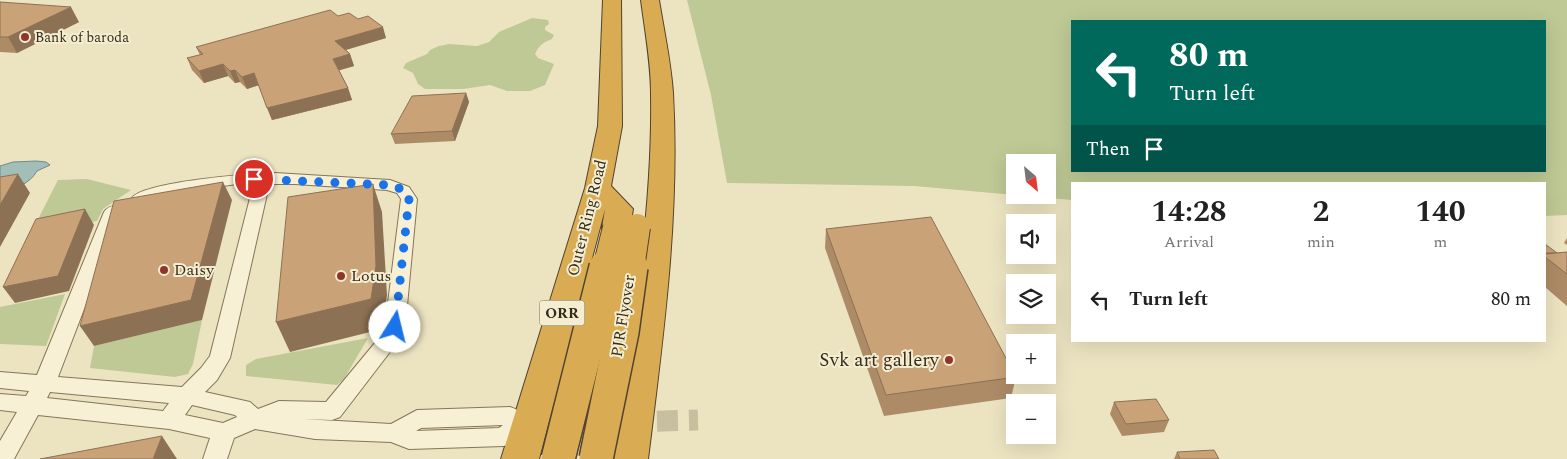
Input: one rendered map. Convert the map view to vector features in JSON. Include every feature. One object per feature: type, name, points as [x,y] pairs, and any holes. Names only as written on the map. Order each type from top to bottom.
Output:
[{"type":"highway","name":"Outer Ring Road","points":[[520,459],[599,177],[610,126],[612,0]]},
{"type":"highway","points":[[630,459],[655,273],[661,172],[662,91],[650,0]]},
{"type":"highway","name":"PJR Flyover","points":[[558,459],[627,227],[641,201],[661,172]]},
{"type":"highway","name":"PJR Flyover","points":[[596,459],[622,332],[627,227],[620,209],[599,177]]},
{"type":"street","points":[[0,402],[30,407],[169,420],[224,432],[279,410],[332,411],[386,343],[395,327],[409,199],[404,190],[390,185],[273,178],[236,179],[172,190],[140,198],[113,212],[44,384],[30,407],[2,459]]},
{"type":"street","points":[[169,420],[188,396],[210,374],[220,358],[259,194]]},
{"type":"street","points":[[0,380],[188,396],[242,408],[255,420],[315,430],[394,433]]},
{"type":"street","points":[[216,459],[224,432]]},
{"type":"green space","points":[[687,0],[1567,0],[1567,215],[1546,216],[1546,182],[1071,182],[1071,200],[1056,199],[1056,154],[1006,154],[1006,194],[914,186],[727,183],[711,95]]},
{"type":"green space","points":[[532,18],[548,20],[549,24],[545,27],[545,30],[554,35],[552,39],[540,46],[535,54],[538,58],[554,64],[545,85],[530,91],[507,91],[490,85],[463,89],[425,89],[418,84],[413,73],[403,68],[406,63],[427,54],[430,50],[439,46],[449,44],[477,46],[489,42],[499,32]]},
{"type":"green space","points":[[87,179],[131,190],[103,209],[97,221],[31,233],[58,180]]},
{"type":"green space","points":[[65,294],[46,346],[0,344],[0,307]]},
{"type":"green space","points":[[202,320],[193,364],[188,374],[175,377],[90,368],[94,346]]},
{"type":"green space","points":[[368,338],[344,379],[337,385],[246,376],[246,365],[256,359]]},
{"type":"water","points":[[13,162],[46,162],[50,165],[37,171],[26,183],[0,193],[0,166]]},
{"type":"building","points":[[0,2],[71,7],[8,37],[0,37]]},
{"type":"building","points":[[330,10],[338,16],[349,13],[358,19],[368,16],[383,27],[335,41],[350,54],[333,59],[348,88],[267,108],[254,73],[242,77],[235,70],[230,71],[223,64],[199,71],[187,58],[203,54],[196,47]]},
{"type":"building","points":[[466,93],[452,131],[391,134],[412,96]]},
{"type":"building","points":[[18,174],[0,205],[0,177]]},
{"type":"building","name":"Daisy","points":[[223,182],[191,300],[80,326],[114,201]]},
{"type":"building","name":"Lotus","points":[[373,184],[376,266],[371,299],[276,322],[288,197]]},
{"type":"building","points":[[85,209],[58,276],[3,287],[36,219]]},
{"type":"building","points":[[931,217],[1006,358],[1006,378],[886,395],[826,229]]},
{"type":"building","points":[[1546,245],[1557,253],[1546,253]]},
{"type":"building","points":[[1567,252],[1567,274],[1546,258],[1546,254]]},
{"type":"building","points":[[1156,399],[1169,420],[1126,424],[1114,402]]},
{"type":"building","points":[[162,436],[153,459],[40,459]]},
{"type":"building","points":[[1214,450],[1219,459],[1180,459],[1177,452]]},
{"type":"tunnel","points":[[561,424],[698,420]]},
{"type":"place","name":"Bank of baroda","points":[[25,37]]},
{"type":"place","name":"Daisy","points":[[164,270]]},
{"type":"place","name":"Lotus","points":[[341,276]]},
{"type":"place","name":"Svk art gallery","points":[[949,360]]},
{"type":"route","points":[[254,179],[273,178],[390,185],[404,190],[409,199],[395,327]]}]
